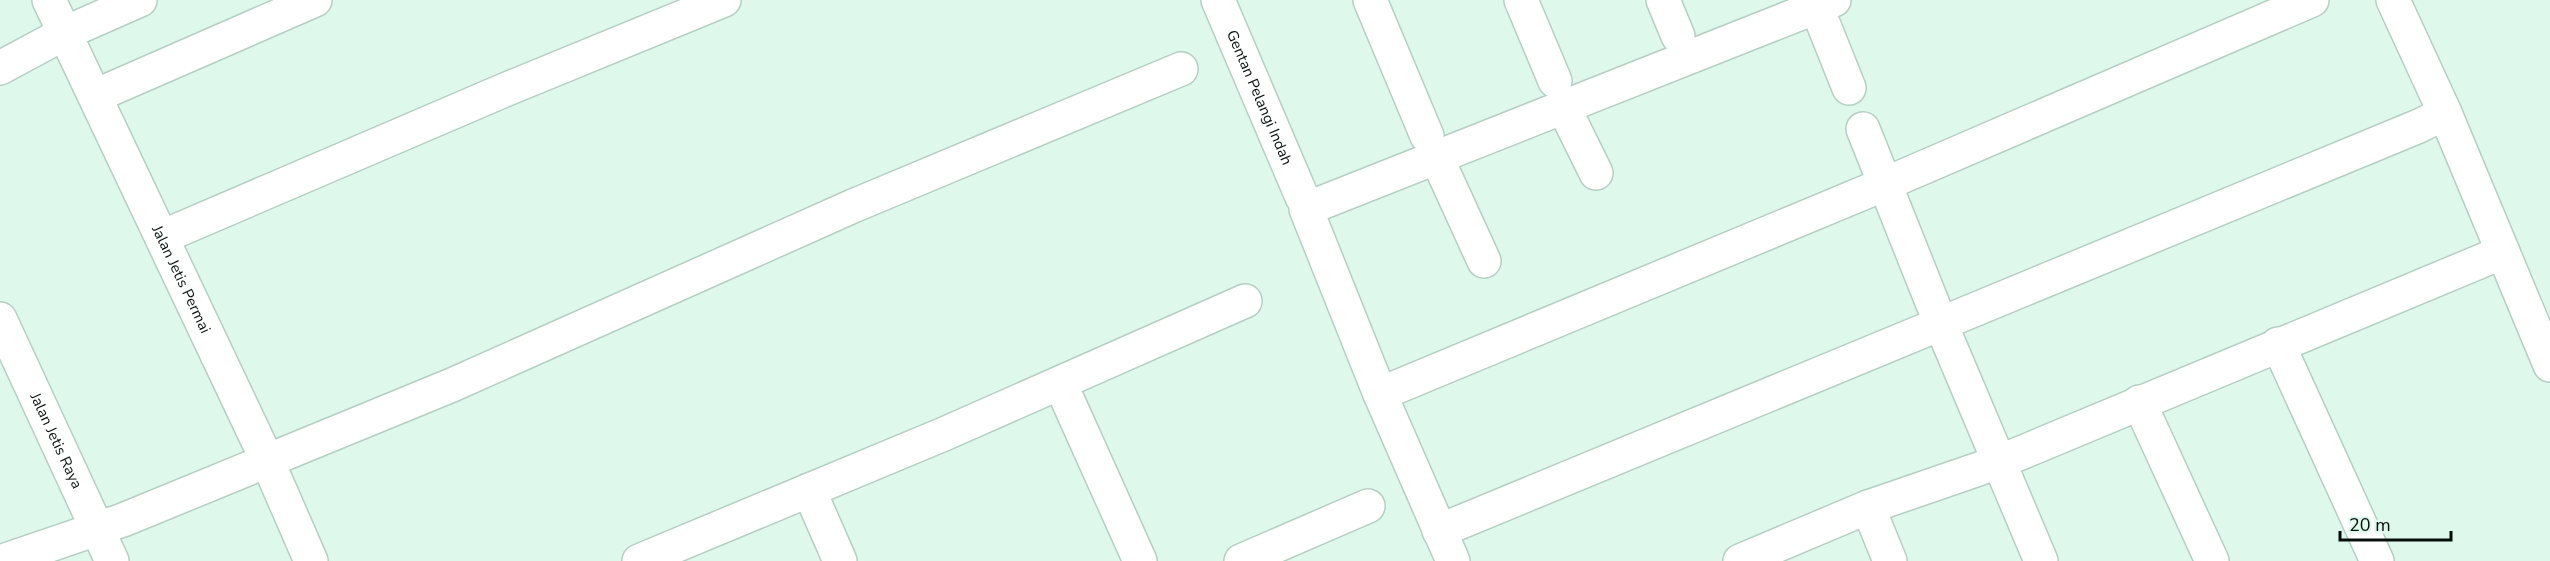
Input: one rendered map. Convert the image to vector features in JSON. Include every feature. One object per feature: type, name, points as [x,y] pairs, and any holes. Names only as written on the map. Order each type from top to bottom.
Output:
[{"type":"street","name":"Jalan Jetis Permai","points":[[49,0],[267,460],[311,561]]},
{"type":"street","points":[[0,68],[64,33],[140,0]]},
{"type":"street","points":[[95,96],[315,0]]},
{"type":"street","points":[[162,237],[507,88],[724,0]]},
{"type":"street","name":"Gentan Pelangi Indah","points":[[1218,0],[1302,197]]},
{"type":"street","points":[[1370,0],[1484,261]]},
{"type":"street","points":[[1521,0],[1559,94],[1596,173]]},
{"type":"street","points":[[1663,0],[1678,36]]},
{"type":"street","points":[[1380,394],[1885,184],[2312,0]]},
{"type":"street","points":[[2393,0],[2445,113],[2547,352]]},
{"type":"street","points":[[1453,561],[1380,394],[1306,208],[1432,146],[1559,94],[1826,4],[1849,88]]},
{"type":"street","points":[[3,561],[123,520],[452,385],[853,206],[1181,69]]},
{"type":"street","points":[[1439,531],[1940,322],[2419,126],[2445,113]]},
{"type":"street","points":[[1863,129],[1940,322],[2041,561]]},
{"type":"street","points":[[1740,561],[1868,507],[1999,462],[2277,344],[2503,252]]},
{"type":"street","points":[[639,561],[1245,301]]},
{"type":"street","name":"Jalan Jetis Raya","points":[[0,319],[112,561]]},
{"type":"street","points":[[2277,344],[2377,561]]},
{"type":"street","points":[[1060,382],[1140,561]]},
{"type":"street","points":[[2139,402],[2212,561]]},
{"type":"street","points":[[808,490],[840,561]]},
{"type":"street","points":[[1241,561],[1368,506]]},
{"type":"street","points":[[1868,507],[1890,561]]}]
